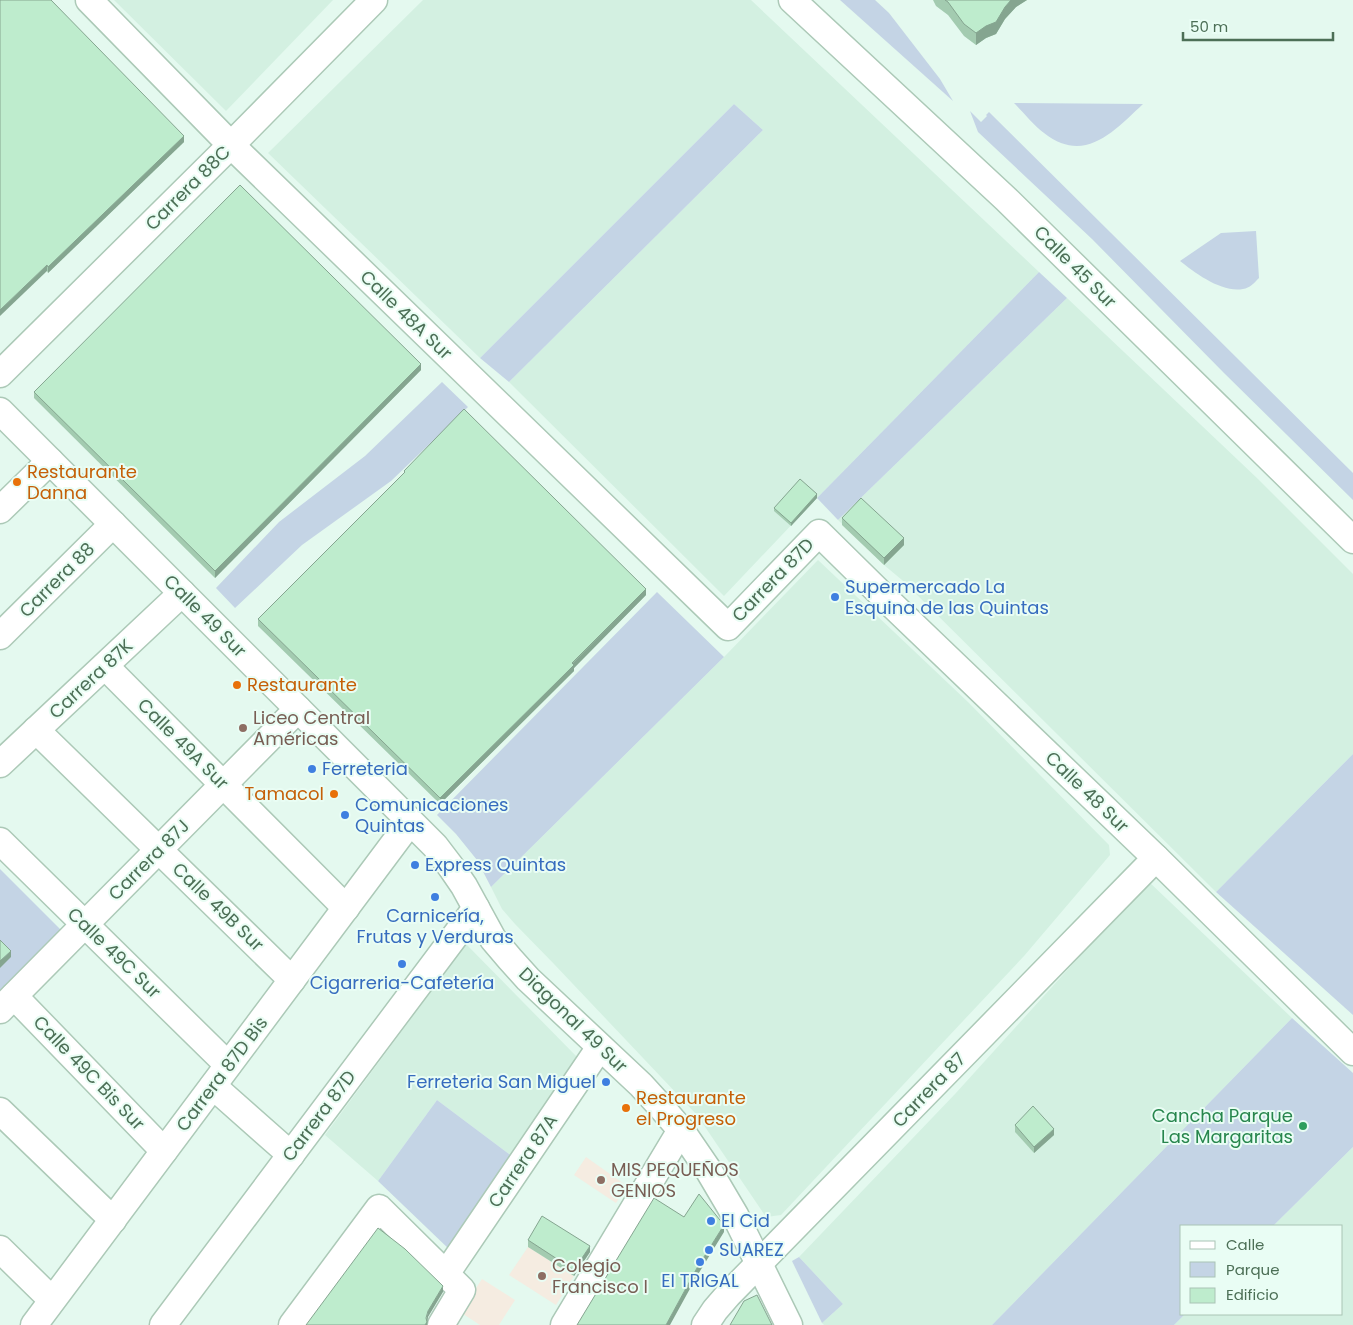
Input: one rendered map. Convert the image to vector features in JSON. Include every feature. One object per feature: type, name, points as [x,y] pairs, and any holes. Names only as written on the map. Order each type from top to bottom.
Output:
[{"type":"street","name":"Calle 48A Sur","points":[[90,0],[231,145],[728,627]]},
{"type":"street","name":"Carrera 88C","points":[[0,374],[374,0]]},
{"type":"street","name":"Calle 45 Sur","points":[[792,0],[1006,199],[1353,540]]},
{"type":"street","name":"Calle 49 Sur","points":[[0,411],[410,822]]},
{"type":"street","points":[[0,510],[50,461]]},
{"type":"street","name":"Carrera 88","points":[[0,636],[113,524]]},
{"type":"street","name":"Carrera 87D","points":[[728,627],[819,533]]},
{"type":"street","name":"Calle 48 Sur","points":[[819,533],[1156,858],[1353,1052]]},
{"type":"street","name":"Carrera 87K","points":[[0,764],[182,593]]},
{"type":"street","name":"Calle 49A Sur","points":[[105,666],[346,908]]},
{"type":"street","name":"Carrera 87J","points":[[7,1003],[298,709]]},
{"type":"street","name":"Calle 49B Sur","points":[[36,730],[292,980]]},
{"type":"street","name":"Diagonal 49 Sur","points":[[410,822],[435,846],[452,867],[493,939],[510,959],[528,979],[646,1091],[681,1130],[735,1215],[790,1325]]},
{"type":"street","name":"Carrera 87D Bis","points":[[44,1316],[212,1086],[410,822]]},
{"type":"street","name":"Calle 49C Sur","points":[[0,841],[228,1065]]},
{"type":"street","name":"Carrera 87","points":[[705,1325],[728,1295],[1156,858]]},
{"type":"street","name":"Carrera 87D","points":[[163,1325],[476,908]]},
{"type":"street","name":"Calle 49C Bis Sur","points":[[7,1003],[164,1151]]},
{"type":"street","name":"Carrera 87A","points":[[441,1325],[454,1282],[600,1047]]},
{"type":"street","points":[[212,1086],[290,1155]]},
{"type":"street","points":[[0,1111],[113,1220]]},
{"type":"street","points":[[564,1325],[681,1130]]},
{"type":"street","points":[[292,1325],[379,1208],[454,1282]]},
{"type":"street","points":[[0,1249],[44,1316]]},
{"type":"shaded area","points":[[114,0],[333,0],[226,111]]},
{"type":"shaded area","points":[[423,0],[751,0],[1039,272],[817,498],[724,596],[509,382],[763,130],[734,104],[480,358],[268,153]]},
{"type":"shaded area","points":[[1067,298],[1258,479],[1353,574],[1353,754],[1216,892],[902,580],[838,520]]},
{"type":"shaded area","points":[[818,560],[968,702],[1109,845],[1110,855],[1024,956],[781,1215],[766,1217],[697,1115],[515,924],[502,909],[491,887],[724,657]]},
{"type":"shaded area","points":[[1148,881],[1292,1018],[992,1325],[824,1325],[822,1323],[843,1304],[799,1257],[955,1094]]},
{"type":"shaded area","points":[[466,944],[578,1058],[513,1157],[437,1100],[378,1181],[325,1135]]},
{"type":"shaded area","points":[[1353,1147],[1353,1325],[1174,1325],[1184,1315],[1343,1315],[1343,1225],[1274,1225]]},
{"type":"shaded area","name":"MIS PEQUEÑOS GENIOS","points":[[586,1157],[627,1186],[616,1203],[574,1175]]},
{"type":"shaded area","name":"Colegio Francisco I","points":[[528,1247],[574,1276],[556,1305],[509,1275]]},
{"type":"shaded area","name":"Colegio Francisco I","points":[[482,1279],[515,1300],[499,1325],[480,1325],[460,1312]]},
{"type":"green space","points":[[840,0],[875,0],[889,13],[940,79],[953,101]]},
{"type":"green space","points":[[1014,103],[1143,104],[1098,141],[1086,145],[1073,146],[1059,142],[1044,133]]},
{"type":"green space","points":[[734,104],[763,130],[509,382],[480,358]]},
{"type":"green space","points":[[970,111],[981,122],[989,112],[1353,473],[1353,500],[1092,239],[978,132]]},
{"type":"green space","points":[[1256,231],[1259,278],[1248,288],[1235,289],[1218,285],[1180,261],[1221,233]]},
{"type":"green space","points":[[1039,272],[1067,298],[838,520],[817,498]]},
{"type":"green space","points":[[442,382],[468,407],[391,481],[302,545],[235,608],[216,588],[279,522],[365,456]]},
{"type":"green space","points":[[657,592],[724,657],[491,887],[477,860],[456,834],[437,815]]},
{"type":"green space","points":[[1353,754],[1353,1015],[1216,892]]},
{"type":"green space","points":[[0,869],[61,930],[0,991]]},
{"type":"green space","points":[[1292,1018],[1353,1073],[1353,1147],[1274,1225],[1180,1225],[1180,1315],[1184,1315],[1174,1325],[992,1325]]},
{"type":"green space","points":[[437,1100],[513,1157],[451,1251],[378,1181]]},
{"type":"green space","points":[[799,1257],[843,1304],[822,1323],[792,1261]]},
{"type":"building","points":[[0,0],[51,0],[184,136],[48,267],[47,265],[0,310]]},
{"type":"building","points":[[945,0],[1011,0],[996,22],[976,33],[964,24]]},
{"type":"building","points":[[240,185],[421,364],[215,571],[34,392]]},
{"type":"building","points":[[464,409],[646,589],[572,663],[574,665],[440,798],[258,619],[405,472]]},
{"type":"building","points":[[800,479],[817,494],[791,523],[774,508]]},
{"type":"building","points":[[861,498],[904,538],[884,558],[842,518]]},
{"type":"building","points":[[0,940],[11,951],[0,961]]},
{"type":"building","points":[[1033,1106],[1054,1129],[1034,1147],[1015,1125]]},
{"type":"building","points":[[699,1194],[724,1225],[697,1268],[666,1325],[577,1325],[654,1198],[684,1217]]},
{"type":"building","points":[[542,1216],[590,1246],[574,1270],[528,1240]]},
{"type":"building","points":[[378,1228],[405,1249],[443,1286],[428,1311],[425,1325],[306,1325]]},
{"type":"building","points":[[757,1295],[772,1325],[730,1325],[744,1301]]},
{"type":"place","name":"Restaurante Danna","points":[[17,482]]},
{"type":"place","name":"Supermercado La Esquina de las Quintas","points":[[835,597]]},
{"type":"place","name":"Restaurante","points":[[237,685]]},
{"type":"place","name":"Liceo Central Américas","points":[[243,728]]},
{"type":"place","name":"Ferreteria","points":[[312,769]]},
{"type":"place","name":"Tamacol","points":[[334,794]]},
{"type":"place","name":"Comunicaciones Quintas","points":[[345,815]]},
{"type":"place","name":"Express Quintas","points":[[415,865]]},
{"type":"place","name":"Carnicería, Frutas y Verduras","points":[[435,897]]},
{"type":"place","name":"Cigarreria-Cafetería","points":[[402,964]]},
{"type":"place","name":"Ferreteria San Miguel","points":[[606,1082]]},
{"type":"place","name":"Restaurante el Progreso","points":[[626,1108]]},
{"type":"place","name":"Cancha Parque Las Margaritas","points":[[1303,1126]]},
{"type":"place","name":"MIS PEQUEÑOS GENIOS","points":[[601,1180]]},
{"type":"place","name":"El Cid","points":[[711,1221]]},
{"type":"place","name":"SUAREZ","points":[[709,1250]]},
{"type":"place","name":"El TRIGAL","points":[[700,1262]]},
{"type":"place","name":"Colegio Francisco I","points":[[542,1276]]}]
